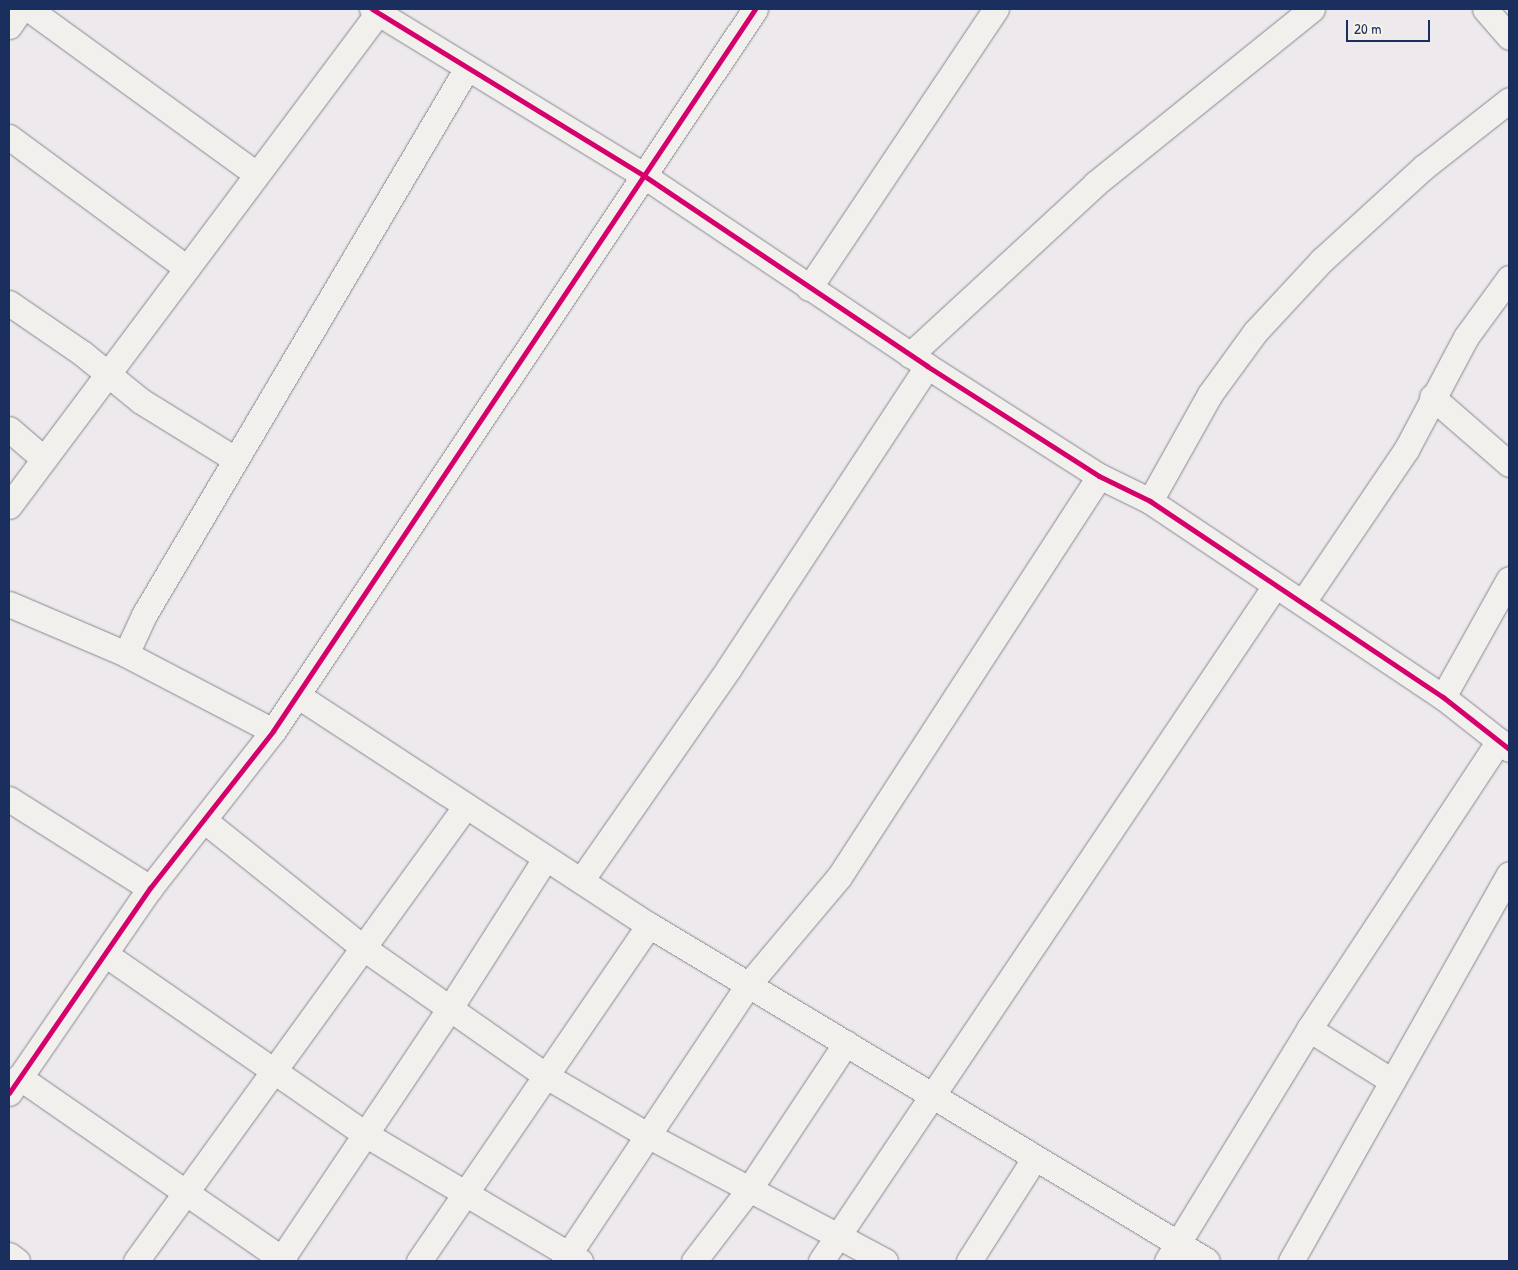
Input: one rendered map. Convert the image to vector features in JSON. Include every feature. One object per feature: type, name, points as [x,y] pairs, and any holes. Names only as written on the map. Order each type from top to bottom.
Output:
[{"type":"street","points":[[9,25],[21,9]]},
{"type":"street","points":[[29,9],[256,174]]},
{"type":"street","points":[[545,859],[450,1008],[282,1261],[185,1193],[14,1085],[150,888],[205,821],[273,731],[755,9]]},
{"type":"street","points":[[809,288],[996,9]]},
{"type":"street","points":[[582,879],[729,668],[919,361],[1095,184],[1312,9]]},
{"type":"street","points":[[1485,9],[1509,37]]},
{"type":"street","points":[[9,506],[375,11],[643,176],[919,361],[1099,476],[1150,501],[1274,586],[1302,602],[1443,697],[1504,745],[1310,1029],[1172,1252]]},
{"type":"street","points":[[126,654],[144,615],[235,459],[290,372],[467,68]]},
{"type":"street","points":[[1150,501],[1210,394],[1256,331],[1322,260],[1410,180],[1509,100]]},
{"type":"street","points":[[9,137],[186,268]]},
{"type":"street","points":[[1302,602],[1406,450],[1432,396],[1466,337],[1509,278]]},
{"type":"street","points":[[9,303],[82,353],[105,375],[141,401],[235,459]]},
{"type":"street","points":[[1432,396],[1509,464]]},
{"type":"street","points":[[9,429],[44,459]]},
{"type":"street","points":[[105,954],[365,1134],[466,1192],[571,1259],[748,985],[839,877],[1099,476]]},
{"type":"street","points":[[1443,697],[1509,579]]},
{"type":"street","points":[[821,1261],[1274,586]]},
{"type":"street","points":[[9,604],[126,654],[273,731]]},
{"type":"street","points":[[297,695],[545,859],[582,879],[649,925],[1034,1159],[1172,1252],[1207,1261]]},
{"type":"street","points":[[9,800],[150,888]]},
{"type":"street","points":[[136,1261],[365,949],[465,807]]},
{"type":"street","points":[[205,821],[365,949],[548,1077],[649,1136],[885,1261]]},
{"type":"street","points":[[1291,1261],[1509,874]]},
{"type":"street","points":[[419,1261],[548,1077],[649,925]]},
{"type":"street","points":[[1310,1029],[1392,1081]]},
{"type":"street","points":[[694,1261],[750,1188],[846,1043]]},
{"type":"street","points":[[969,1261],[1034,1159]]},
{"type":"street","points":[[9,1256],[17,1261]]},
{"type":"cycle path","points":[[372,9],[643,175],[927,366],[1099,476],[1150,501],[1443,697],[1509,749]]},
{"type":"cycle path","points":[[9,1093],[150,888],[273,731],[755,9]]}]
